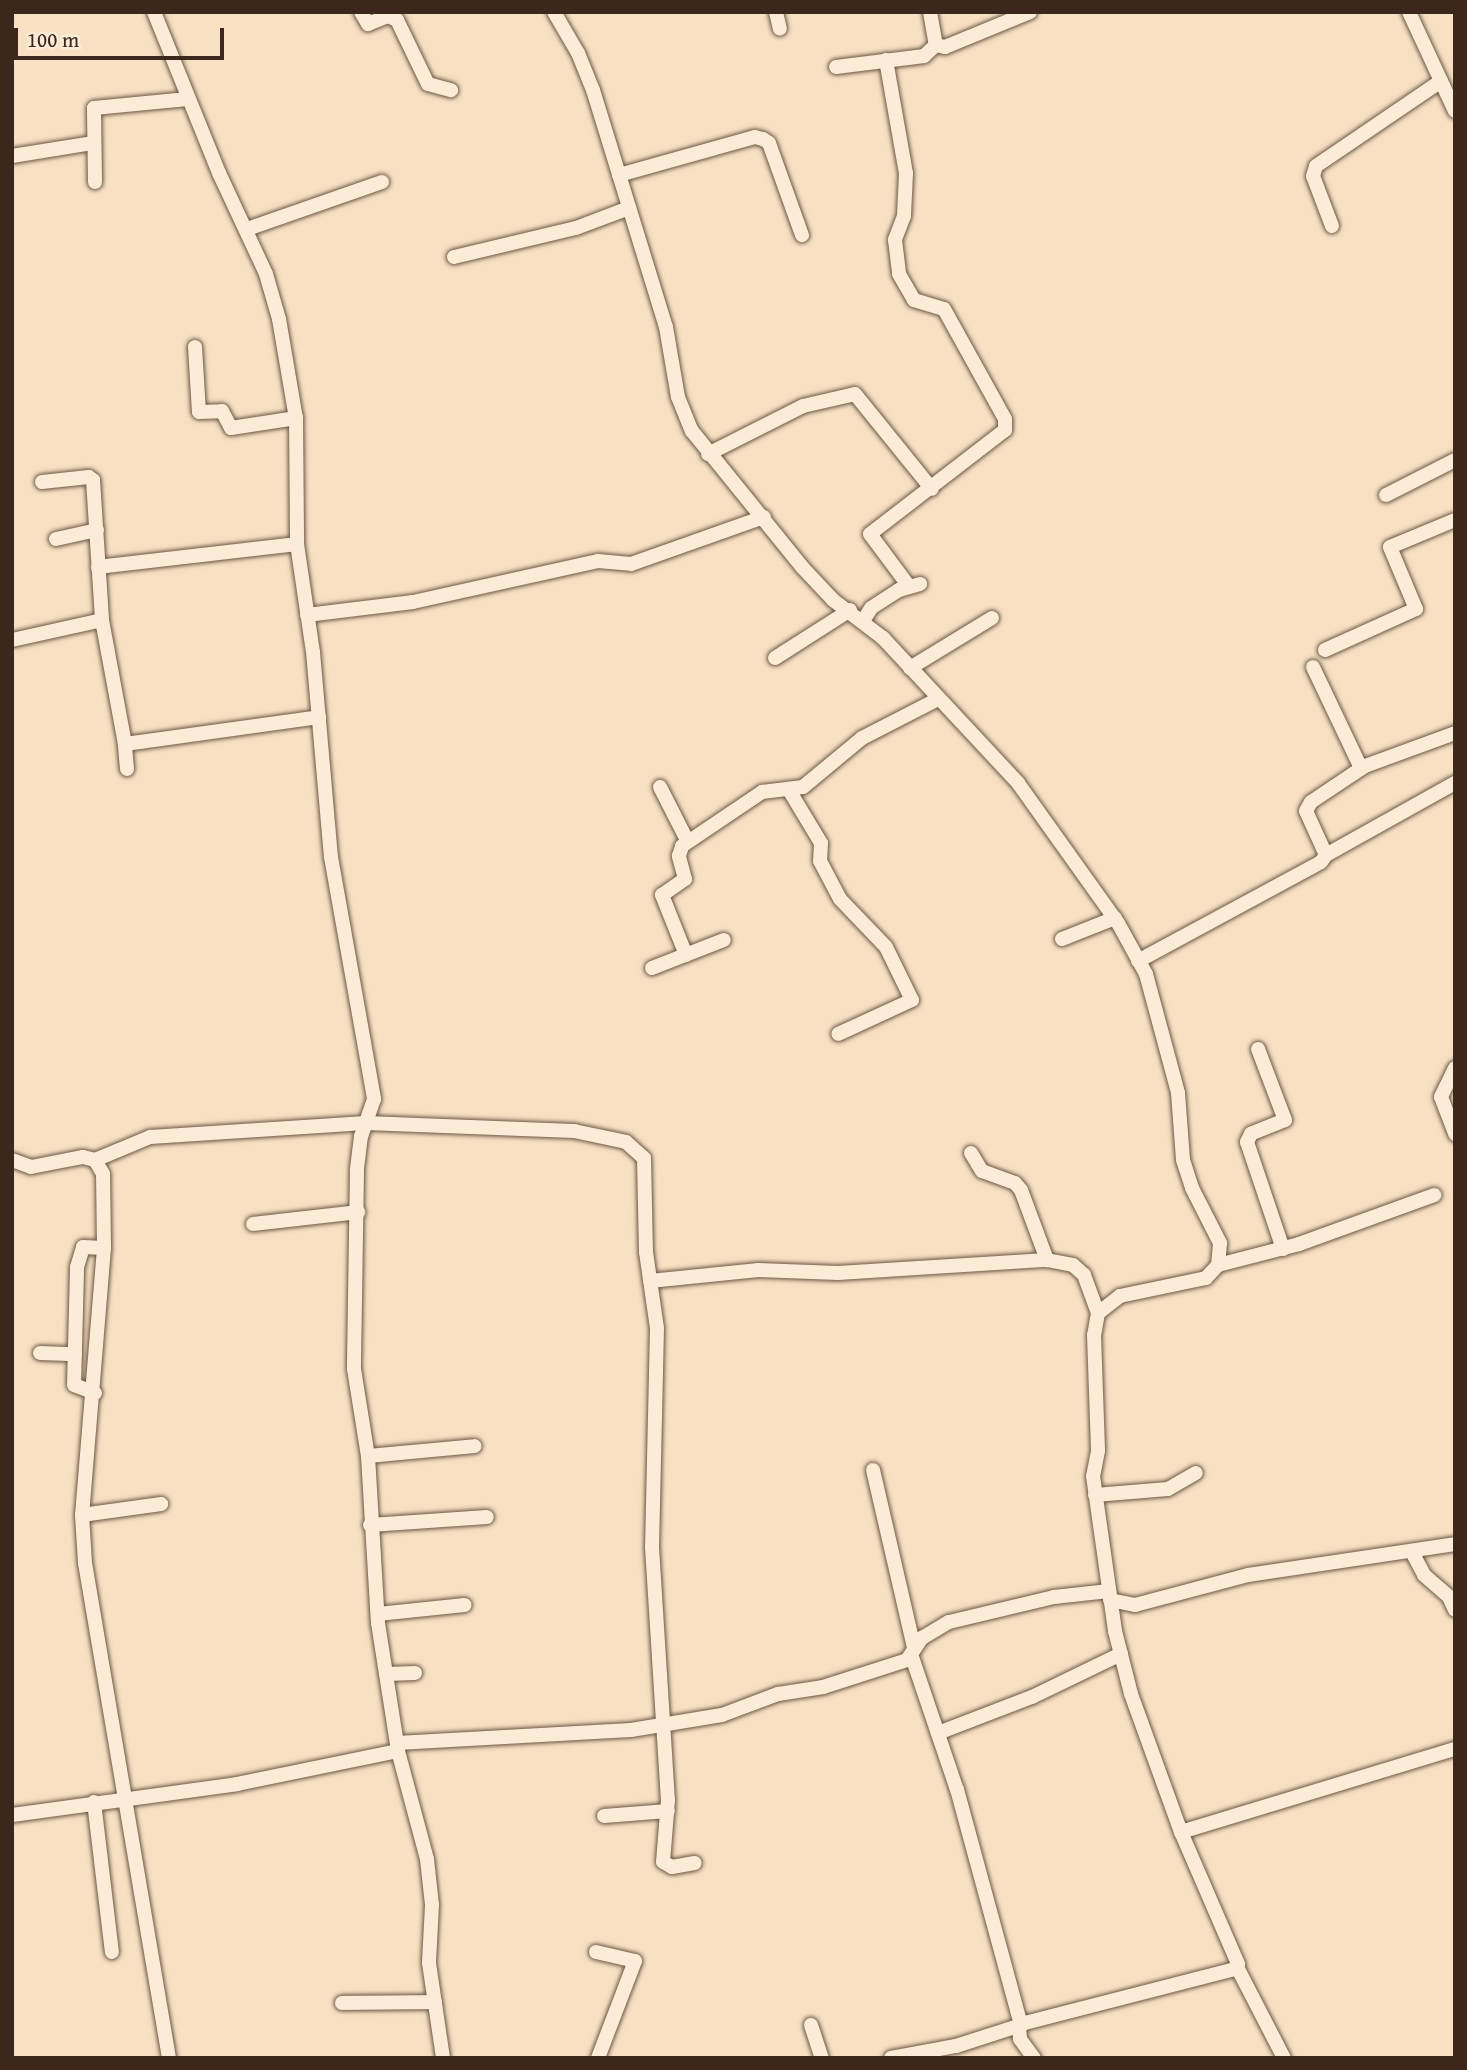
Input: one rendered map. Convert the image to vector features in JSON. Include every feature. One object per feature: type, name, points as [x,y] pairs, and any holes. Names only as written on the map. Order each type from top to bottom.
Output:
[{"type":"street","points":[[154,12],[188,99],[247,229],[279,319],[296,418],[297,544],[319,717],[331,857],[371,1067],[374,1099],[366,1123],[357,1171],[354,1369],[369,1456],[370,1525],[386,1674],[398,1747],[427,1859],[432,1905],[429,1963],[443,2058]]},
{"type":"street","points":[[361,12],[368,23],[388,16],[397,20],[428,84],[451,90]]},
{"type":"street","points":[[554,12],[588,78],[666,327],[678,397],[708,454],[764,517],[803,568],[863,621],[1018,783],[1115,918],[1138,961],[1178,1093],[1183,1160],[1192,1188],[1220,1243],[1218,1265]]},
{"type":"street","points":[[776,12],[780,29]]},
{"type":"street","points":[[930,12],[936,46]]},
{"type":"street","points":[[836,66],[923,56],[936,46],[963,42],[1030,12]]},
{"type":"street","points":[[1409,12],[1455,111]]},
{"type":"street","points":[[863,621],[871,608],[914,585],[870,534],[932,489],[1005,430],[1005,419],[944,309],[914,300],[899,274],[895,240],[904,216],[906,173],[886,60]]},
{"type":"street","points":[[1332,226],[1313,176],[1316,166],[1441,81]]},
{"type":"street","points":[[95,182],[93,110],[98,106],[188,99]]},
{"type":"street","points":[[619,176],[755,136],[769,144],[802,235]]},
{"type":"street","points":[[12,156],[92,143]]},
{"type":"street","points":[[247,229],[382,182]]},
{"type":"street","points":[[454,257],[564,231],[629,208]]},
{"type":"street","points":[[195,347],[199,412],[222,411],[231,428],[296,418]]},
{"type":"street","points":[[708,454],[803,407],[855,394],[932,489]]},
{"type":"street","points":[[1386,495],[1455,460]]},
{"type":"street","points":[[42,482],[89,477],[93,480],[102,620],[125,744],[127,769]]},
{"type":"street","points":[[307,615],[412,602],[598,561],[631,564],[764,517]]},
{"type":"street","points":[[1325,650],[1416,609],[1390,547],[1455,520]]},
{"type":"street","points":[[56,539],[97,530]]},
{"type":"street","points":[[98,567],[297,544]]},
{"type":"street","points":[[775,658],[850,610]]},
{"type":"street","points":[[910,668],[992,618]]},
{"type":"street","points":[[12,639],[102,620]]},
{"type":"street","points":[[1314,667],[1361,768]]},
{"type":"street","points":[[686,954],[662,895],[685,879],[679,850],[687,840],[762,792],[789,790],[813,781],[862,738],[938,699]]},
{"type":"street","points":[[125,744],[319,717]]},
{"type":"street","points":[[1326,855],[1310,823],[1308,805],[1361,768],[1455,733]]},
{"type":"street","points":[[1138,961],[1220,919],[1326,855],[1455,783]]},
{"type":"street","points":[[660,787],[687,840]]},
{"type":"street","points":[[789,790],[821,844],[820,861],[840,899],[886,947],[912,1000],[838,1034]]},
{"type":"street","points":[[1062,939],[1115,918]]},
{"type":"street","points":[[652,968],[724,940]]},
{"type":"street","points":[[1258,1049],[1285,1120],[1251,1135],[1247,1142],[1283,1248]]},
{"type":"street","points":[[1455,1068],[1443,1084],[1441,1097],[1455,1134]]},
{"type":"street","points":[[14,1163],[31,1167],[72,1158],[95,1160],[150,1137],[366,1123],[574,1131],[626,1142],[643,1158],[657,1399],[652,1547],[665,1724],[668,1811],[663,1862],[672,1867],[695,1863]]},
{"type":"street","points":[[971,1153],[982,1171],[1015,1183],[1021,1190],[1047,1260]]},
{"type":"street","points":[[95,1160],[103,1174],[104,1248],[95,1393],[82,1515],[88,1597],[169,2058]]},
{"type":"street","points":[[1098,1313],[1120,1296],[1206,1278],[1218,1265],[1283,1248],[1434,1195]]},
{"type":"street","points":[[253,1224],[358,1212]]},
{"type":"street","points":[[95,1393],[74,1387],[78,1255],[85,1246],[104,1248]]},
{"type":"street","points":[[650,1281],[758,1270],[838,1273],[1047,1260],[1073,1265],[1084,1275],[1098,1313],[1095,1496],[1121,1654],[1181,1832],[1237,1967],[1284,2058]]},
{"type":"street","points":[[40,1353],[75,1354]]},
{"type":"street","points":[[369,1456],[475,1446]]},
{"type":"street","points":[[873,1470],[913,1653],[1021,2025],[1020,2039],[1034,2058]]},
{"type":"street","points":[[1095,1496],[1168,1489],[1196,1473]]},
{"type":"street","points":[[82,1515],[161,1504]]},
{"type":"street","points":[[370,1525],[487,1517]]},
{"type":"street","points":[[12,1815],[123,1797],[249,1782],[398,1747],[665,1724],[722,1715],[913,1653],[933,1630],[950,1622],[1054,1597],[1110,1596],[1135,1605],[1248,1574],[1455,1544]]},
{"type":"street","points":[[1412,1552],[1424,1575],[1449,1597],[1455,1610]]},
{"type":"street","points":[[378,1614],[465,1605]]},
{"type":"street","points":[[938,1733],[1010,1707],[1121,1654]]},
{"type":"street","points":[[386,1674],[415,1673]]},
{"type":"street","points":[[1181,1832],[1455,1749]]},
{"type":"street","points":[[94,1802],[112,1952]]},
{"type":"street","points":[[604,1816],[668,1811]]},
{"type":"street","points":[[596,1952],[635,1961],[598,2058]]},
{"type":"street","points":[[891,2058],[956,2046],[1021,2025],[1237,1967]]},
{"type":"street","points":[[342,2003],[435,2001]]},
{"type":"street","points":[[811,2025],[822,2058]]}]
